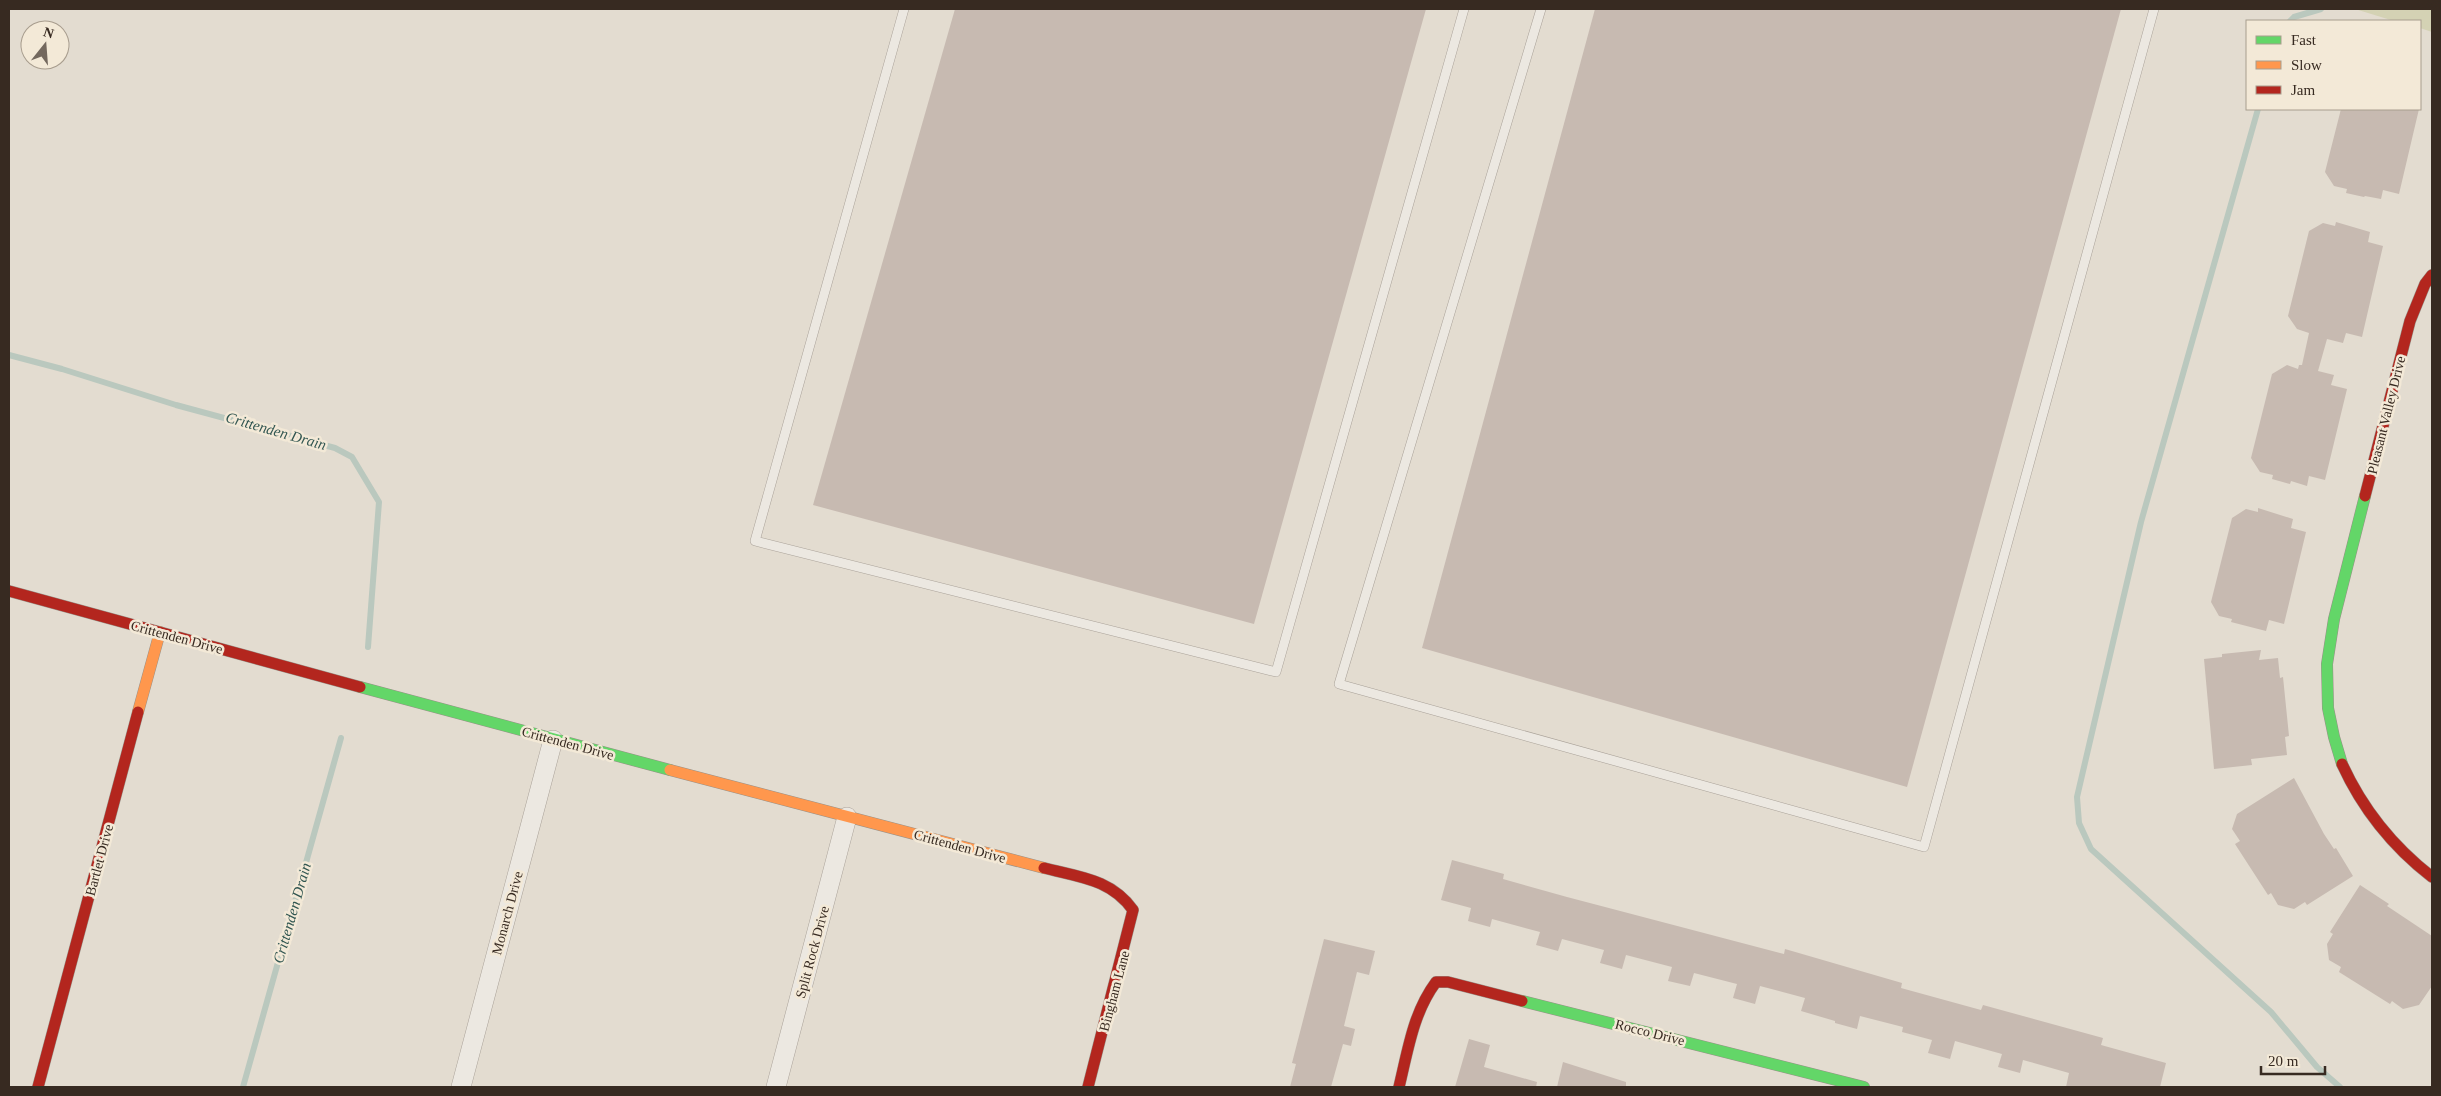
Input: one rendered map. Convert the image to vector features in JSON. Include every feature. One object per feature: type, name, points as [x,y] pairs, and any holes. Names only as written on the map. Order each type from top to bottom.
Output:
[{"type":"street","name":"Pleasant Valley Drive","points":[[2432,274],[2425,284],[2410,321],[2334,619],[2326,660],[2327,700],[2337,751],[2358,796],[2399,849],[2432,877]]},
{"type":"street","name":"Crittenden Drive","points":[[9,591],[553,740],[1105,882],[1125,897]]},
{"type":"street","name":"Bartlet Drive","points":[[38,1087],[160,632]]},
{"type":"street","name":"Monarch Drive","points":[[461,1087],[553,740]]},
{"type":"street","name":"Split Rock Drive","points":[[776,1087],[847,817]]},
{"type":"street","name":"Bingham Lane","points":[[1088,1087],[1129,933],[1133,910],[1125,897]]},
{"type":"street","name":"Rocco Drive","points":[[1399,1087],[1418,1015],[1426,993],[1436,982],[1448,982],[1864,1087]]},
{"type":"lane","points":[[904,9],[755,541],[1276,672],[1464,9]]},
{"type":"lane","points":[[1541,9],[1339,684],[1924,847],[2154,9]]},
{"type":"shaded area","points":[[2355,9],[2432,9],[2432,32],[2421,28],[2421,20],[2391,20]]},
{"type":"building","points":[[955,9],[1426,9],[1254,624],[813,505]]},
{"type":"building","points":[[1595,9],[2121,9],[1907,787],[1422,648]]},
{"type":"building","points":[[2341,110],[2419,110],[2399,194],[2383,190],[2381,199],[2346,193],[2347,189],[2334,186],[2325,172]]},
{"type":"building","points":[[2336,222],[2370,232],[2368,242],[2383,246],[2362,337],[2346,333],[2343,343],[2327,339],[2318,371],[2334,375],[2331,385],[2347,389],[2325,480],[2309,476],[2307,486],[2291,481],[2290,484],[2272,479],[2273,475],[2260,472],[2251,458],[2272,374],[2287,365],[2298,369],[2299,365],[2302,365],[2309,333],[2297,329],[2288,316],[2309,231],[2323,223],[2335,226]]},
{"type":"building","points":[[2258,508],[2293,519],[2291,528],[2306,532],[2284,624],[2269,620],[2266,631],[2231,622],[2232,619],[2219,616],[2211,602],[2232,518],[2246,509],[2258,512]]},
{"type":"building","points":[[2261,650],[2259,660],[2278,658],[2280,678],[2283,677],[2289,736],[2285,737],[2287,755],[2251,759],[2252,765],[2214,769],[2204,659],[2222,657],[2222,654]]},
{"type":"building","points":[[2294,778],[2324,834],[2334,849],[2336,848],[2353,876],[2307,905],[2305,902],[2294,909],[2278,905],[2271,893],[2268,895],[2235,844],[2240,841],[2232,829],[2237,814]]},
{"type":"building","points":[[1452,860],[1504,874],[1503,879],[1567,897],[1784,954],[1785,949],[1902,983],[1901,988],[1981,1010],[1983,1005],[2103,1038],[2101,1045],[2166,1063],[2160,1087],[2066,1087],[2069,1073],[2023,1060],[2020,1073],[1998,1067],[2002,1054],[1955,1041],[1950,1059],[1928,1053],[1932,1040],[1902,1032],[1903,1027],[1860,1016],[1857,1029],[1835,1023],[1835,1021],[1801,1011],[1805,998],[1760,986],[1755,1004],[1733,998],[1737,984],[1694,973],[1690,986],[1668,981],[1672,967],[1626,955],[1622,969],[1600,963],[1604,950],[1562,939],[1558,951],[1536,945],[1540,932],[1492,919],[1490,927],[1468,921],[1471,908],[1441,900]]},
{"type":"building","points":[[2360,885],[2389,904],[2387,906],[2432,936],[2432,986],[2419,1005],[2403,1009],[2392,1001],[2390,1004],[2339,972],[2341,967],[2329,960],[2327,944],[2333,934],[2330,932]]},
{"type":"building","points":[[1324,939],[1375,951],[1369,975],[1357,972],[1344,1026],[1355,1029],[1351,1046],[1343,1044],[1331,1087],[1290,1087],[1296,1064],[1292,1063]]},
{"type":"building","points":[[1469,1039],[1490,1045],[1484,1067],[1537,1082],[1536,1087],[1455,1087]]},
{"type":"building","points":[[1563,1062],[1626,1082],[1626,1087],[1557,1087]]},
{"type":"waterway","points":[[2291,20],[2294,17],[2321,9]]},
{"type":"waterway","points":[[2258,110],[2141,522],[2077,797],[2079,823],[2091,849],[2271,1012],[2317,1067],[2340,1087]]},
{"type":"waterway","name":"Crittenden Drain","points":[[9,355],[62,369],[176,405],[335,448],[352,457],[379,502],[368,647]]},
{"type":"waterway","name":"Crittenden Drain","points":[[243,1087],[341,738]]},
{"type":"traffic: fast","points":[[2342,764],[2328,708],[2327,664],[2334,619],[2365,496]]},
{"type":"traffic: fast","points":[[360,687],[670,770]]},
{"type":"traffic: fast","points":[[1522,1001],[1864,1087]]},
{"type":"traffic: slow","points":[[138,712],[160,632]]},
{"type":"traffic: slow","points":[[670,770],[1044,868]]},
{"type":"traffic: jam","points":[[2365,496],[2410,321],[2425,284],[2432,275]]},
{"type":"traffic: jam","points":[[9,591],[360,687]]},
{"type":"traffic: jam","points":[[38,1087],[138,712]]},
{"type":"traffic: jam","points":[[2342,764],[2359,797],[2391,840],[2432,877]]},
{"type":"traffic: jam","points":[[1044,868],[1082,877],[1104,885],[1115,892],[1133,910],[1088,1087]]},
{"type":"traffic: jam","points":[[1399,1087],[1417,1019],[1428,994],[1436,982],[1448,982],[1522,1001]]}]
